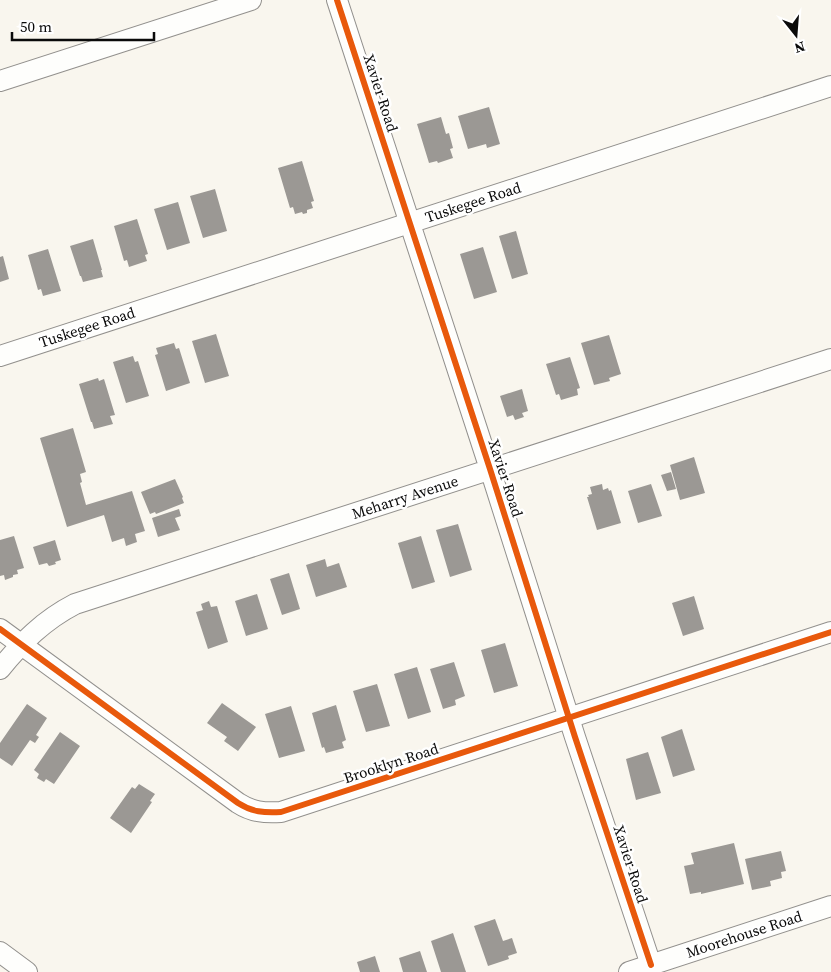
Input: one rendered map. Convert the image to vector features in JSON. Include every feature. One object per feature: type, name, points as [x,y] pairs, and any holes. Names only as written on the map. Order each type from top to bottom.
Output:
[{"type":"street","points":[[0,81],[251,0]]},
{"type":"street","name":"Xavier Road","points":[[337,0],[569,718],[651,964]]},
{"type":"street","name":"Tuskegee Road","points":[[0,356],[831,86]]},
{"type":"street","name":"Meharry Avenue","points":[[0,669],[20,644],[42,624],[75,604],[831,359]]},
{"type":"street","name":"Brooklyn Road","points":[[0,629],[238,803],[249,810],[265,813],[281,812],[831,632]]},
{"type":"street","name":"Moorehouse Road","points":[[629,972],[831,906]]},
{"type":"street","points":[[0,952],[27,972]]},
{"type":"building","points":[[489,107],[500,144],[487,148],[486,144],[468,149],[458,116]]},
{"type":"building","points":[[441,117],[446,134],[449,133],[453,148],[450,149],[453,158],[438,163],[437,161],[429,163],[417,124]]},
{"type":"building","points":[[302,161],[314,201],[311,202],[313,208],[307,210],[307,213],[295,214],[293,207],[290,208],[278,168]]},
{"type":"building","points":[[215,189],[227,231],[203,238],[190,196]]},
{"type":"building","points":[[178,202],[190,243],[167,250],[154,209]]},
{"type":"building","points":[[137,219],[148,254],[145,255],[147,261],[129,267],[127,260],[124,261],[114,226]]},
{"type":"building","points":[[516,231],[528,274],[512,279],[499,236]]},
{"type":"building","points":[[93,239],[103,277],[83,282],[70,246]]},
{"type":"building","points":[[483,247],[497,292],[474,299],[460,254]]},
{"type":"building","points":[[48,249],[61,291],[43,296],[41,289],[38,290],[28,255]]},
{"type":"building","points":[[3,256],[9,279],[0,282],[0,257]]},
{"type":"building","points":[[216,334],[229,376],[205,383],[192,341]]},
{"type":"building","points":[[609,335],[621,374],[609,378],[610,381],[594,385],[581,343]]},
{"type":"building","points":[[174,343],[176,349],[179,348],[190,383],[166,391],[155,355],[158,354],[156,348]]},
{"type":"building","points":[[133,356],[135,362],[138,361],[149,396],[126,403],[113,362]]},
{"type":"building","points":[[570,357],[580,388],[577,389],[578,395],[561,400],[559,394],[556,395],[546,364]]},
{"type":"building","points":[[98,378],[99,381],[104,379],[115,415],[110,416],[113,424],[94,429],[79,384]]},
{"type":"building","points":[[522,389],[528,411],[522,413],[524,417],[515,420],[513,415],[507,417],[500,396]]},
{"type":"building","points":[[73,428],[86,472],[80,474],[82,482],[80,483],[86,505],[132,491],[145,531],[135,534],[137,542],[126,546],[124,538],[112,542],[104,515],[67,527],[40,438]]},
{"type":"building","points":[[694,457],[705,493],[680,500],[670,465]]},
{"type":"building","points":[[671,472],[676,489],[667,491],[661,475]]},
{"type":"building","points":[[175,479],[184,503],[156,514],[155,512],[150,514],[141,492]]},
{"type":"building","points":[[602,484],[603,490],[608,488],[609,491],[611,490],[621,523],[597,530],[587,497],[592,494],[590,487]]},
{"type":"building","points":[[651,484],[662,516],[638,523],[628,491]]},
{"type":"building","points":[[179,509],[181,516],[175,518],[180,530],[158,537],[152,518]]},
{"type":"building","points":[[458,524],[472,570],[450,577],[436,530]]},
{"type":"building","points":[[14,536],[24,568],[17,570],[18,574],[5,580],[4,575],[0,576],[0,540]]},
{"type":"building","points":[[421,536],[435,582],[412,589],[398,543]]},
{"type":"building","points":[[55,540],[61,560],[49,566],[47,563],[39,565],[33,547]]},
{"type":"building","points":[[325,559],[327,567],[339,563],[347,587],[316,597],[306,565]]},
{"type":"building","points":[[289,573],[300,609],[282,615],[270,579]]},
{"type":"building","points":[[257,594],[268,629],[246,636],[235,601]]},
{"type":"building","points":[[694,596],[704,629],[683,636],[672,603]]},
{"type":"building","points":[[209,601],[211,607],[217,606],[228,642],[208,649],[196,612],[203,610],[201,604]]},
{"type":"building","points":[[505,643],[518,686],[494,693],[481,650]]},
{"type":"building","points":[[454,662],[465,696],[455,700],[456,705],[443,709],[430,669]]},
{"type":"building","points":[[417,667],[431,712],[408,719],[394,674]]},
{"type":"building","points":[[377,684],[390,726],[366,732],[353,691]]},
{"type":"building","points":[[222,703],[256,727],[238,751],[224,741],[227,737],[207,723]]},
{"type":"building","points":[[27,704],[47,718],[36,735],[39,737],[35,743],[30,740],[12,766],[0,758],[0,743]]},
{"type":"building","points":[[336,705],[346,740],[342,742],[344,748],[326,753],[324,747],[322,748],[312,713]]},
{"type":"building","points":[[291,706],[305,751],[279,758],[265,714]]},
{"type":"building","points":[[682,729],[695,770],[673,777],[661,737]]},
{"type":"building","points":[[60,732],[80,746],[54,784],[46,779],[44,782],[37,778],[39,774],[34,770]]},
{"type":"building","points":[[648,752],[661,793],[636,800],[626,759]]},
{"type":"building","points":[[139,784],[155,794],[150,801],[152,802],[131,833],[110,818],[132,787],[135,789]]},
{"type":"building","points":[[734,843],[744,884],[701,894],[701,892],[690,894],[684,866],[694,864],[691,853]]},
{"type":"building","points":[[781,851],[786,871],[781,872],[782,878],[770,881],[771,886],[752,890],[745,859]]},
{"type":"building","points":[[495,919],[503,941],[512,938],[517,953],[508,956],[509,959],[488,966],[474,926]]},
{"type":"building","points":[[453,933],[466,972],[441,972],[431,941]]},
{"type":"building","points":[[420,951],[427,972],[403,972],[399,958]]},
{"type":"building","points":[[375,956],[380,972],[360,972],[357,962]]},
{"type":"cycle path","points":[[337,0],[575,737],[651,965]]},
{"type":"cycle path","points":[[0,629],[238,803],[253,810],[269,812],[281,812],[831,632]]}]
